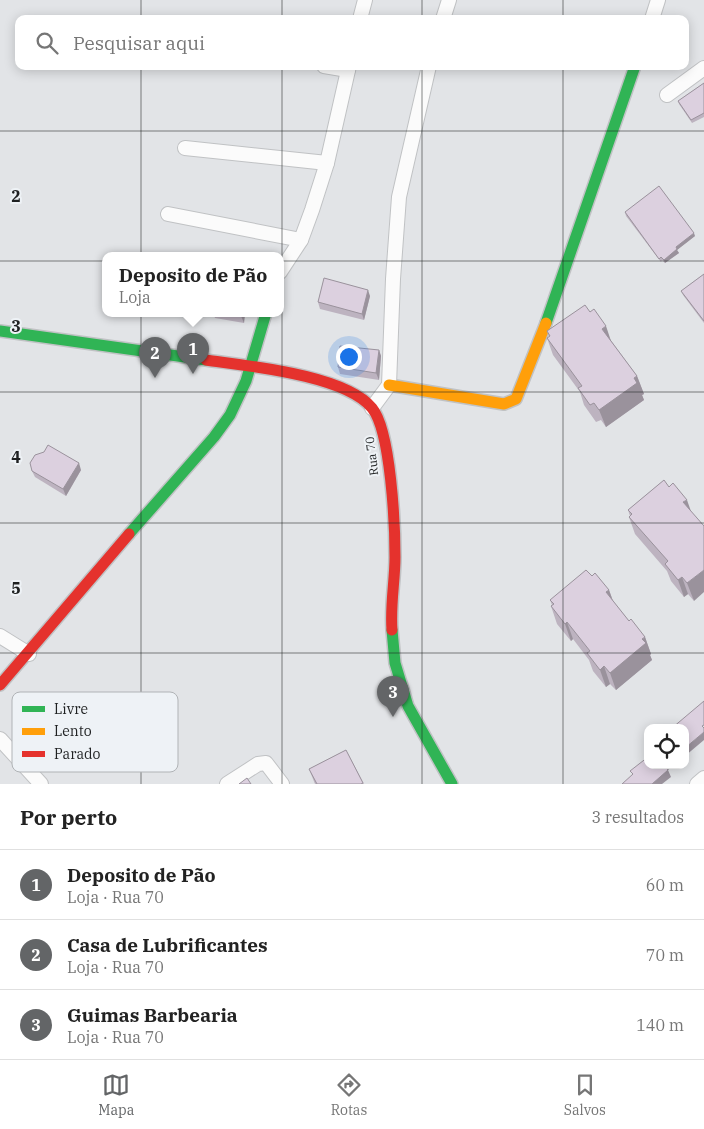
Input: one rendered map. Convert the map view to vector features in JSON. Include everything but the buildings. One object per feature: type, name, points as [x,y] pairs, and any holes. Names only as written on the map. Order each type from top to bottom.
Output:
[{"type":"street","points":[[361,15],[365,0]]},
{"type":"street","points":[[444,15],[449,0]]},
{"type":"street","points":[[653,15],[658,0]]},
{"type":"street","points":[[667,95],[704,68]]},
{"type":"street","points":[[284,266],[301,240],[327,163],[349,70]]},
{"type":"street","points":[[372,408],[388,385],[393,279],[400,197],[428,70]]},
{"type":"street","points":[[388,385],[504,404],[516,399],[540,341],[634,70]]},
{"type":"street","points":[[185,148],[327,163]]},
{"type":"street","points":[[168,214],[301,240]]},
{"type":"street","points":[[0,684],[29,654],[168,488],[222,428],[238,403],[252,367],[265,317]]},
{"type":"street","name":"Rua 70","points":[[1,334],[252,367],[336,385],[362,399],[372,408],[381,423],[386,447],[395,557],[391,618],[395,663],[408,706],[452,784]]},
{"type":"street","points":[[0,636],[29,654]]},
{"type":"street","points":[[0,739],[12,752]]},
{"type":"street","points":[[227,784],[258,764],[266,763],[282,784]]},
{"type":"street","points":[[30,772],[41,784]]},
{"type":"street","points":[[697,784],[704,778]]},
{"type":"traffic: fast","points":[[546,323],[634,70]]},
{"type":"traffic: fast","points":[[129,534],[214,437],[230,415],[246,381],[265,317]]},
{"type":"traffic: fast","points":[[0,331],[206,360]]},
{"type":"traffic: fast","points":[[392,630],[395,663],[408,706],[452,784]]},
{"type":"traffic: slow","points":[[389,385],[504,404],[516,399],[546,323]]},
{"type":"traffic: jam","points":[[206,360],[270,369],[319,380],[341,387],[359,397],[372,408],[384,437],[393,502],[395,557],[392,630]]},
{"type":"traffic: jam","points":[[0,685],[129,534]]},
{"type":"place","name":"Deposito de Pão","points":[[193,374]]},
{"type":"place","name":"Casa de Lubrificantes","points":[[155,378]]},
{"type":"place","name":"Guimas Barbearia","points":[[393,717]]}]
